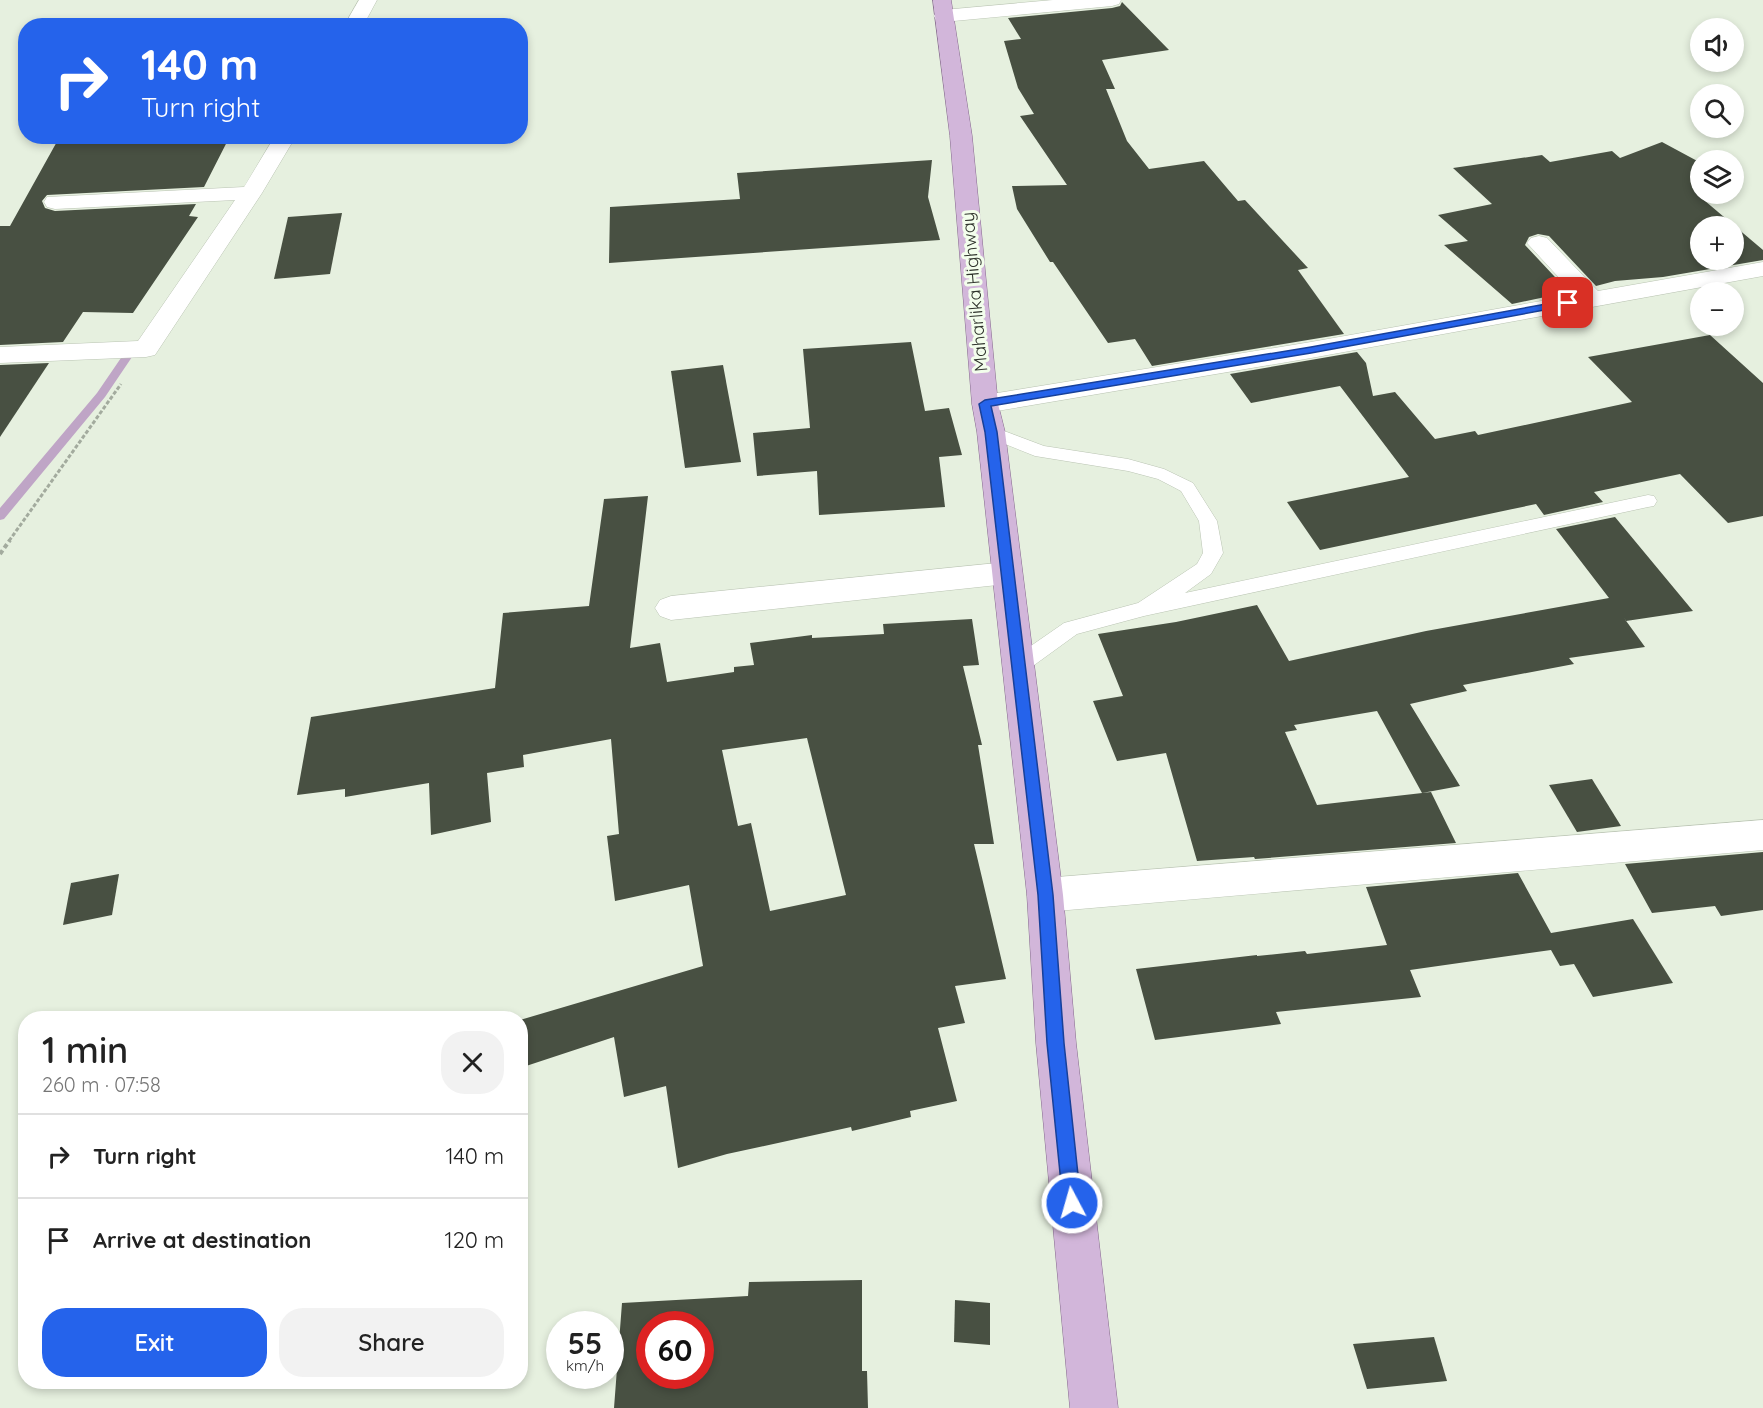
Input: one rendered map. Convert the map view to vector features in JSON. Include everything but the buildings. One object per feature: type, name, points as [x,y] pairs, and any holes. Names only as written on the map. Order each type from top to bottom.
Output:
[{"type":"main road","name":"Maharlika Highway","points":[[943,8],[961,136],[988,418],[1045,895],[1056,1043],[1094,1408]]},
{"type":"street","points":[[358,18],[368,0]]},
{"type":"street","points":[[943,8],[1112,0]]},
{"type":"street","points":[[0,355],[146,349],[251,193],[281,144]]},
{"type":"street","points":[[55,202],[251,193]]},
{"type":"street","points":[[1539,243],[1592,298]]},
{"type":"street","points":[[988,418],[1311,350],[1763,269]]},
{"type":"street","points":[[671,608],[1007,573]]},
{"type":"street","points":[[1045,895],[1763,835]]},
{"type":"lane","points":[[988,418],[1041,452],[1128,465],[1164,475],[1187,487],[1208,520],[1213,553],[1204,570],[1144,609]]},
{"type":"lane","points":[[1019,665],[1071,628],[1144,609],[1648,501]]},
{"type":"path","points":[[0,554],[146,349]]},
{"type":"waterway","points":[[0,516],[101,395],[127,357]]},
{"type":"route","points":[[1072,1203],[1056,1043],[1045,895],[991,432],[985,404],[1311,350],[1568,303]]}]
